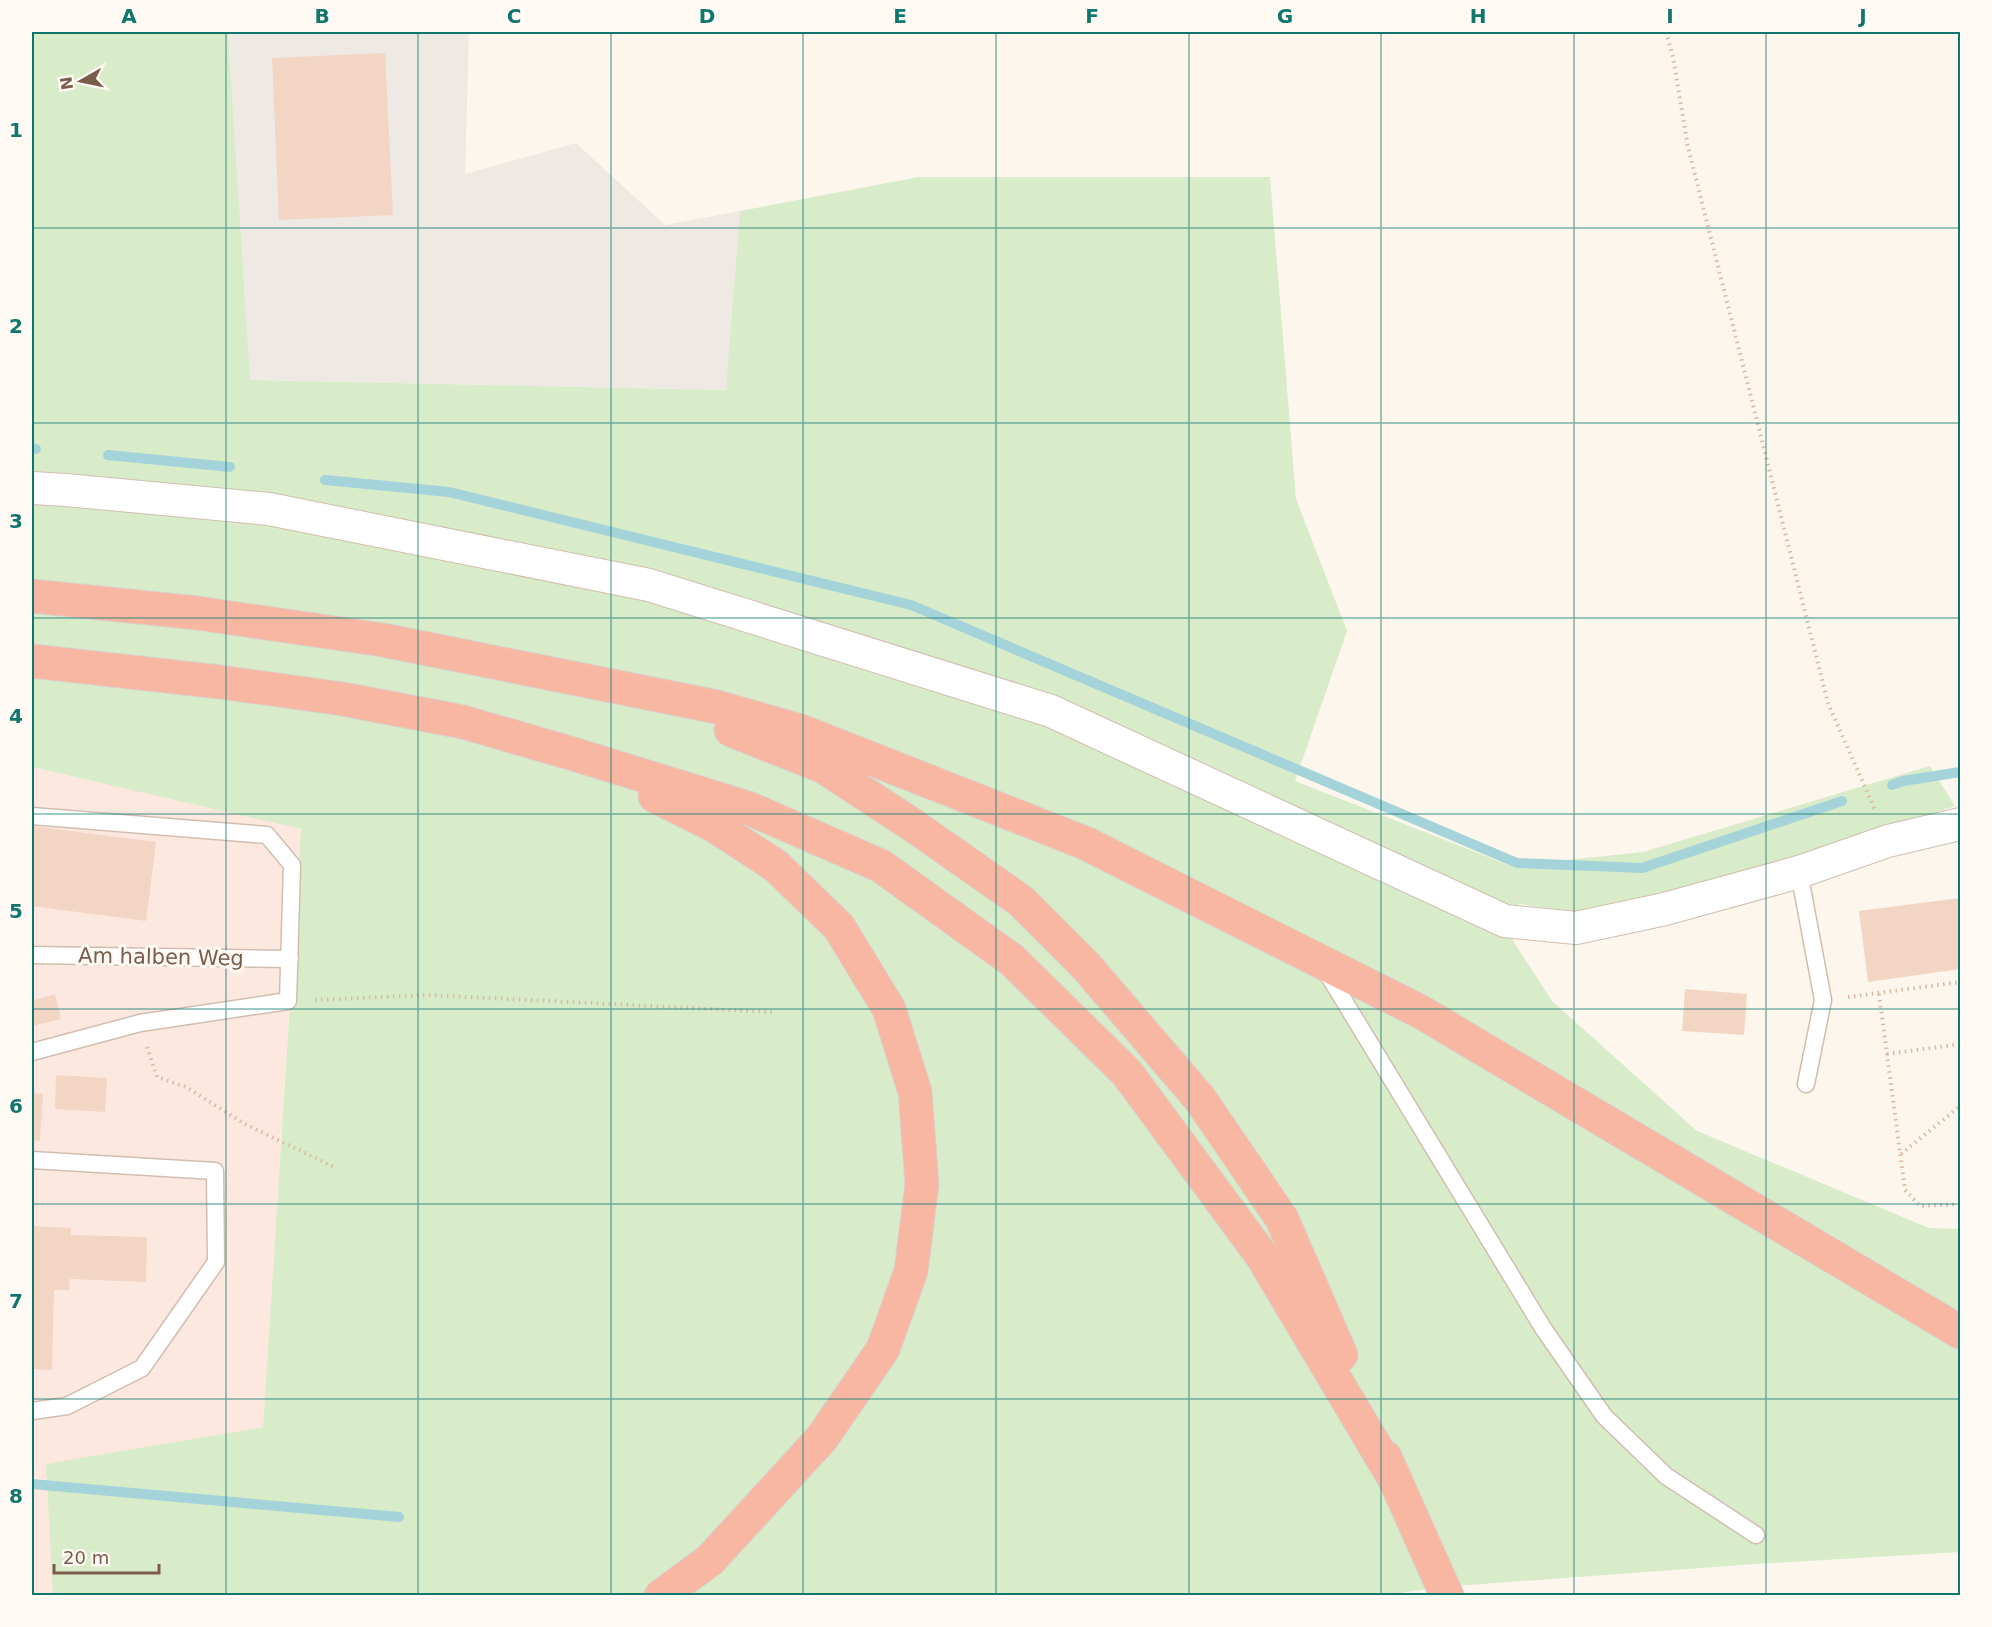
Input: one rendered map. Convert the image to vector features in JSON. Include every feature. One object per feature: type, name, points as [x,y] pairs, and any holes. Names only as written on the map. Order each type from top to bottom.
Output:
[{"type":"highway","points":[[32,596],[197,613],[383,640],[717,707],[801,731],[1084,843],[1421,1012],[1960,1332]]},
{"type":"highway","points":[[32,661],[220,682],[343,699],[463,722],[748,808],[881,866],[1011,960],[1127,1073],[1262,1256],[1394,1478]]},
{"type":"highway","points":[[625,690],[824,767],[914,826],[1021,901],[1086,966],[1200,1099],[1282,1218],[1447,1596]]},
{"type":"highway","points":[[570,753],[715,826],[776,866],[839,927],[889,1009],[915,1092],[922,1184],[911,1271],[883,1349],[822,1438],[710,1560],[661,1596]]},
{"type":"street","points":[[32,488],[269,510],[649,585],[1051,711],[1505,921],[1576,928],[1665,909],[1798,872],[1888,841],[1960,825]]},
{"type":"lane","points":[[32,816],[267,835],[292,865],[288,1001],[140,1023],[32,1052]]},
{"type":"lane","points":[[1798,872],[1823,1000],[1806,1084]]},
{"type":"lane","name":"Am halben Weg","points":[[32,955],[290,959]]},
{"type":"lane","points":[[1320,962],[1543,1328],[1604,1416],[1666,1476],[1756,1534]]},
{"type":"lane","points":[[32,1160],[214,1171],[216,1262],[142,1368],[67,1406],[32,1411]]},
{"type":"path","points":[[1666,32],[1674,57],[1688,147],[1828,703],[1888,841]]},
{"type":"path","points":[[1960,982],[1879,994],[1905,1190],[1920,1206],[1960,1204]]},
{"type":"path","points":[[288,1001],[428,995],[773,1012]]},
{"type":"path","points":[[140,1023],[157,1077],[186,1087],[245,1124],[334,1167]]},
{"type":"path","points":[[1887,1054],[1960,1044]]},
{"type":"path","points":[[1900,1154],[1960,1106]]},
{"type":"shaded area","points":[[228,32],[469,32],[465,174],[576,143],[665,225],[740,211],[727,390],[249,380]]},
{"type":"shaded area","points":[[32,767],[301,828],[263,1427],[47,1464],[53,1595],[32,1596]]},
{"type":"green space","points":[[32,32],[228,32],[250,380],[726,390],[740,211],[919,177],[1270,177],[1296,499],[1347,631],[1295,781],[1511,866],[1643,852],[1930,766],[1955,806],[1643,907],[1590,914],[1519,904],[1508,933],[1552,1001],[1697,1131],[1929,1228],[1960,1229],[1960,1552],[1755,1564],[1441,1587],[1380,1596],[53,1595],[46,1464],[263,1427],[301,829],[32,767]]},
{"type":"building","points":[[385,53],[393,215],[279,220],[272,58]]},
{"type":"building","points":[[32,826],[156,842],[146,921],[32,906]]},
{"type":"building","points":[[1960,898],[1960,969],[1868,982],[1859,911]]},
{"type":"building","points":[[1685,989],[1747,994],[1744,1035],[1682,1031]]},
{"type":"building","points":[[55,994],[61,1019],[32,1026],[32,1001]]},
{"type":"building","points":[[56,1075],[107,1078],[105,1112],[55,1109]]},
{"type":"building","points":[[32,1093],[43,1094],[40,1141],[32,1140]]},
{"type":"building","points":[[32,1226],[71,1228],[71,1235],[147,1237],[146,1282],[70,1279],[69,1290],[54,1290],[52,1370],[32,1369]]},
{"type":"waterway","points":[[32,448],[36,449]]},
{"type":"waterway","points":[[108,455],[230,467]]},
{"type":"waterway","points":[[325,480],[449,492],[911,605],[1517,863],[1642,868],[1842,801]]},
{"type":"waterway","points":[[1892,785],[1903,781],[1960,772]]},
{"type":"waterway","points":[[32,1484],[399,1517]]}]
